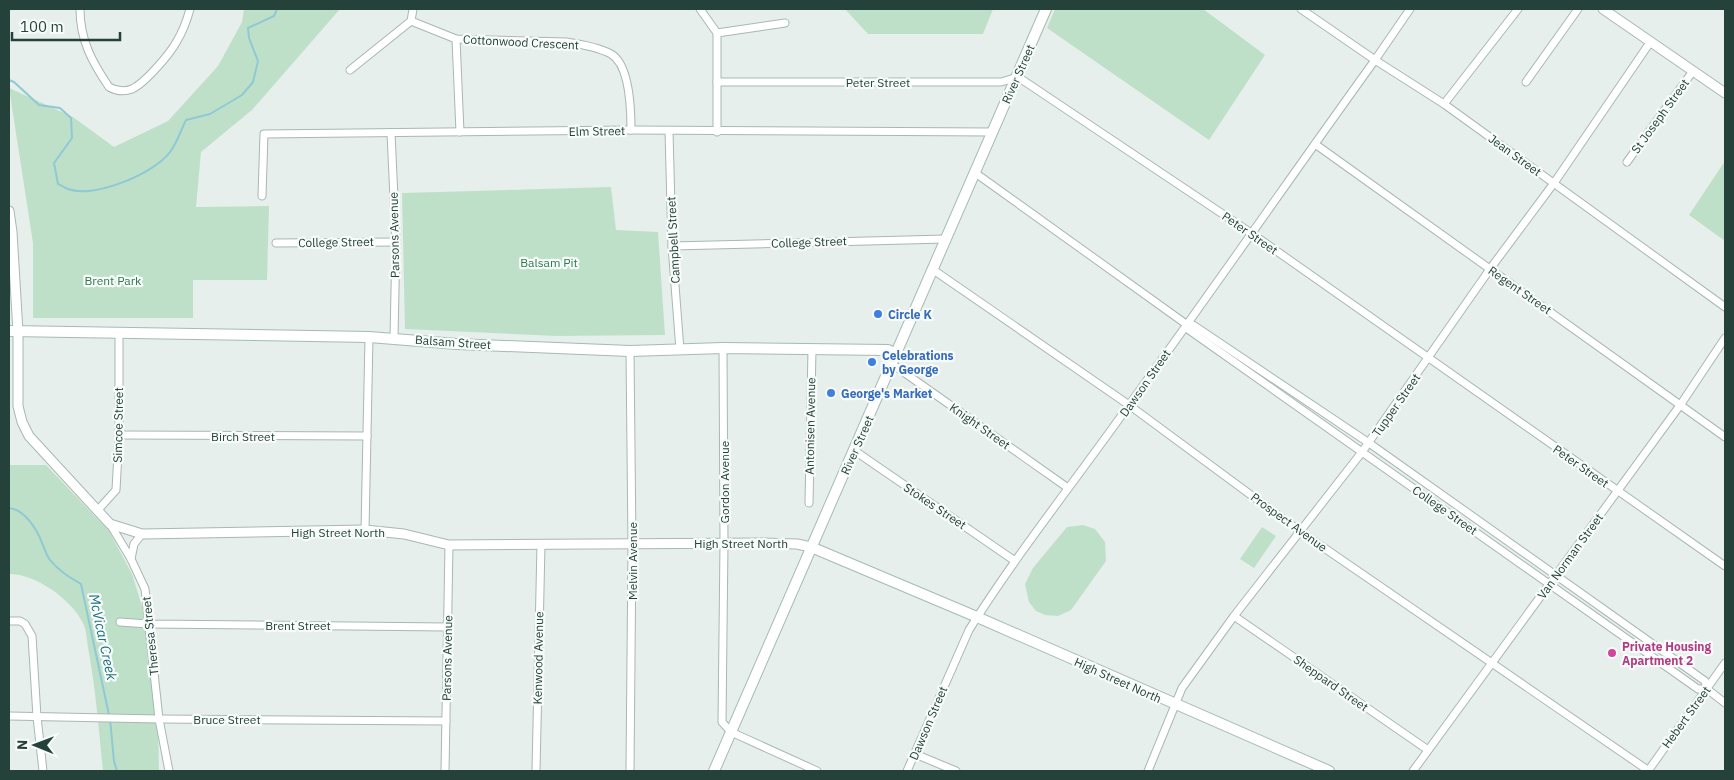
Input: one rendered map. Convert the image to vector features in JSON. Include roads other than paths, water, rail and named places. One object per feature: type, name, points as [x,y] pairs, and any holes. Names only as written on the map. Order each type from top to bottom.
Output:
[{"type":"main road","name":"River Street","points":[[714,771],[1046,9]]},
{"type":"main road","name":"Balsam Street","points":[[13,332],[369,337],[457,344],[630,351],[723,348],[888,350],[897,354]]},
{"type":"main road","name":"High Street North","points":[[811,547],[1329,771]]},
{"type":"street","points":[[80,9],[83,38],[93,62],[109,87],[114,90],[125,91],[134,88],[143,81],[177,42],[187,22],[190,9]]},
{"type":"street","points":[[350,70],[412,21],[413,9]]},
{"type":"street","points":[[700,9],[717,33],[717,132]]},
{"type":"street","name":"Jean Street","points":[[1301,9],[1375,60],[1444,104],[1725,307]]},
{"type":"street","name":"Dawson Street","points":[[907,771],[976,617],[1410,9]]},
{"type":"street","points":[[1444,104],[1518,9]]},
{"type":"street","points":[[1526,82],[1578,9]]},
{"type":"street","points":[[1603,9],[1725,93]]},
{"type":"street","name":"Cottonwood Crescent","points":[[412,21],[456,39],[566,42],[581,44],[611,54],[617,60],[625,76],[630,94],[631,130]]},
{"type":"street","points":[[717,33],[785,23]]},
{"type":"street","points":[[456,39],[460,132]]},
{"type":"street","name":"Tupper Street","points":[[1148,771],[1182,688],[1234,616],[1369,443],[1490,269],[1554,183],[1651,41]]},
{"type":"street","name":"St Joseph Street","points":[[1627,162],[1694,70]]},
{"type":"street","name":"Peter Street","points":[[717,82],[1001,82],[1018,77],[1251,233],[1427,359],[1725,566]]},
{"type":"street","name":"Elm Street","points":[[262,196],[264,134],[631,130],[717,132],[992,132]]},
{"type":"street","name":"Campbell Street","points":[[669,131],[672,246],[680,350]]},
{"type":"street","name":"Parsons Avenue","points":[[391,133],[396,242],[394,338]]},
{"type":"street","name":"Regent Street","points":[[1315,144],[1725,437]]},
{"type":"street","name":"College Street","points":[[974,172],[1186,324],[1193,325],[1369,443],[1705,681],[1707,689]]},
{"type":"street","points":[[9,210],[12,232],[13,332]]},
{"type":"street","name":"College Street","points":[[672,246],[945,239]]},
{"type":"street","name":"College Street","points":[[276,243],[396,242]]},
{"type":"street","name":"Prospect Avenue","points":[[932,269],[1129,405],[1301,532],[1648,771]]},
{"type":"street","name":"College Street","points":[[1186,324],[1189,330],[1550,585],[1698,689],[1707,689],[1725,703]]},
{"type":"street","name":"Theresa Street","points":[[13,332],[18,406],[22,422],[29,436],[110,524],[132,559],[145,590],[159,719],[169,771]]},
{"type":"street","name":"Simcoe Street","points":[[97,510],[116,490],[120,435],[118,333]]},
{"type":"street","points":[[365,530],[369,337]]},
{"type":"street","name":"Van Norman Street","points":[[1413,771],[1681,404],[1725,338]]},
{"type":"street","name":"Gordon Avenue","points":[[723,348],[724,543],[722,722],[731,732]]},
{"type":"street","name":"Antonisen Avenue","points":[[809,503],[812,349]]},
{"type":"street","name":"Melvin Avenue","points":[[630,351],[632,544],[630,771]]},
{"type":"street","name":"Knight Street","points":[[892,364],[1068,488]]},
{"type":"street","name":"Birch Street","points":[[120,435],[367,436]]},
{"type":"street","name":"Stokes Street","points":[[855,451],[1015,561]]},
{"type":"street","points":[[1420,492],[1426,484]]},
{"type":"street","name":"High Street North","points":[[110,524],[142,534],[365,530],[404,534],[449,545],[724,543],[798,544],[811,547]]},
{"type":"street","points":[[132,559],[134,544],[142,534]]},
{"type":"street","name":"Kenwood Avenue","points":[[536,771],[541,544]]},
{"type":"street","name":"Parsons Avenue","points":[[445,771],[449,545]]},
{"type":"street","name":"Sheppard Street","points":[[1234,616],[1428,750]]},
{"type":"street","points":[[9,621],[22,622],[32,636],[37,717],[44,771]]},
{"type":"street","name":"Brent Street","points":[[120,622],[148,624],[447,627]]},
{"type":"street","name":"Hebert Street","points":[[1648,771],[1725,663]]},
{"type":"street","name":"Bruce Street","points":[[9,716],[446,721]]},
{"type":"street","points":[[731,732],[817,771]]},
{"type":"street","points":[[915,754],[956,771]]},
{"type":"waterway","name":"McVicar Creek","points":[[9,80],[14,82],[39,105],[60,108],[71,118],[72,138],[54,163],[58,184],[68,189],[79,191],[108,187],[138,176],[162,160],[177,141],[186,120],[210,114],[242,95],[253,82],[258,61],[249,38],[248,28],[274,16],[277,9]]},
{"type":"waterway","name":"McVicar Creek","points":[[9,508],[20,512],[29,521],[37,532],[47,556],[53,564],[64,574],[81,584],[109,715]]},
{"type":"waterway","name":"McVicar Creek","points":[[110,719],[114,761],[117,771]]},
{"type":"place","name":"Circle K","points":[[878,314]]},
{"type":"place","name":"Celebrations by George","points":[[872,362]]},
{"type":"place","name":"George's Market","points":[[831,393]]},
{"type":"place","name":"Private Housing Apartment 2","points":[[1612,653]]},
{"type":"park label","name":"Balsam Pit","points":[[549,262]]},
{"type":"park label","name":"Brent Park","points":[[113,280]]}]
